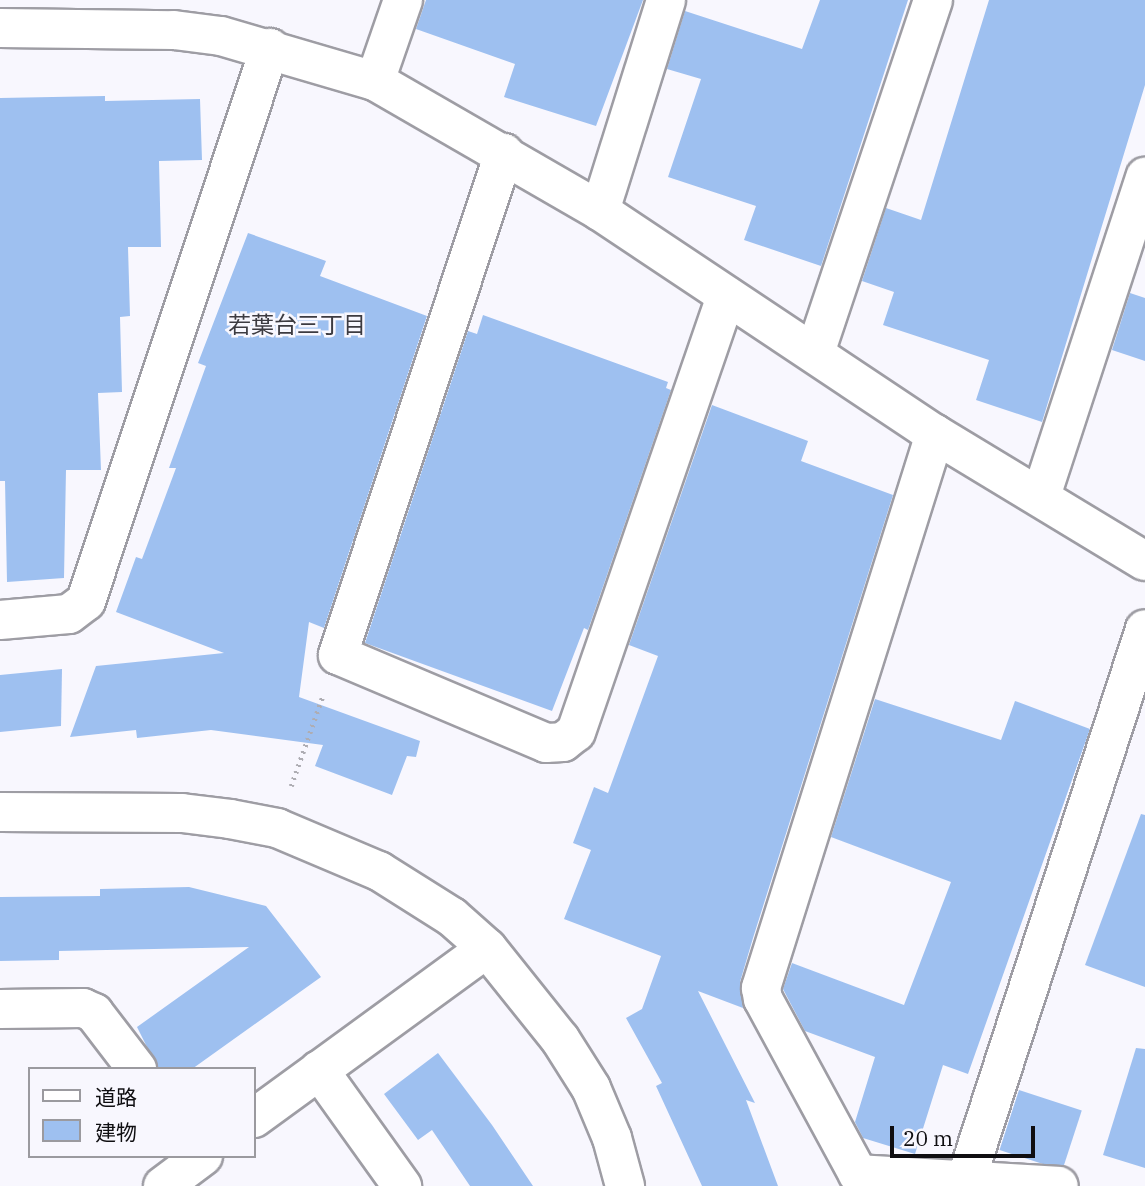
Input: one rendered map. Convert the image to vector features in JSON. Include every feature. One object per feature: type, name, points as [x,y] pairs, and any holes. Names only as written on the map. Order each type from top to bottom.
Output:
[{"type":"street","points":[[374,81],[402,0]]},
{"type":"street","points":[[600,211],[666,0]]},
{"type":"street","points":[[816,353],[933,0]]},
{"type":"street","points":[[0,28],[174,30],[270,48],[374,81],[504,153],[600,211],[935,434],[1145,561]]},
{"type":"street","points":[[0,620],[69,614],[86,601],[270,48]]},
{"type":"street","points":[[504,153],[338,655],[546,743],[564,742],[576,732],[726,296]]},
{"type":"street","points":[[1041,496],[1145,177]]},
{"type":"street","points":[[935,434],[761,988],[767,1011],[858,1174],[1059,1186]]},
{"type":"street","points":[[966,1180],[1145,629]]},
{"type":"street","points":[[0,812],[182,813],[276,828],[379,870],[452,917],[487,948],[560,1039],[591,1088],[612,1138],[625,1186]]},
{"type":"street","points":[[256,1117],[487,948]]},
{"type":"street","points":[[0,1009],[83,1008],[94,1013],[135,1067]]},
{"type":"street","points":[[319,1070],[402,1186]]},
{"type":"street","points":[[163,1186],[199,1158]]},
{"type":"path","points":[[276,828],[338,655]]},
{"type":"building","points":[[426,0],[643,0],[596,126],[504,97],[515,64],[416,29]]},
{"type":"building","points":[[820,0],[908,0],[821,266],[744,240],[756,206],[668,177],[701,79],[667,69],[685,11],[802,49]]},
{"type":"building","points":[[989,0],[1145,0],[1145,85],[1042,422],[976,400],[989,360],[883,325],[894,292],[862,281],[886,208],[921,220]]},
{"type":"building","points":[[105,96],[105,101],[200,99],[202,160],[159,161],[161,247],[128,247],[130,316],[120,317],[122,392],[98,393],[101,470],[66,470],[64,578],[7,582],[5,481],[0,481],[0,98]]},
{"type":"building","points":[[248,233],[326,261],[320,276],[427,316],[324,628],[309,622],[299,697],[420,741],[416,757],[407,756],[392,795],[315,766],[323,745],[211,730],[137,738],[136,730],[70,737],[96,666],[224,653],[116,612],[136,557],[142,559],[176,468],[169,468],[206,366],[198,363]]},
{"type":"building","points":[[1130,293],[1145,298],[1145,361],[1112,350]]},
{"type":"building","points":[[483,315],[668,382],[666,388],[671,390],[588,630],[584,628],[552,711],[365,643],[468,331],[477,334]]},
{"type":"building","points":[[712,405],[808,441],[801,461],[893,495],[740,982],[743,1008],[698,991],[755,1103],[746,1100],[778,1186],[702,1186],[656,1086],[662,1083],[626,1018],[642,1009],[661,956],[564,919],[591,850],[573,843],[594,787],[608,793],[658,656],[629,645]]},
{"type":"building","points":[[62,669],[61,726],[0,732],[0,675]]},
{"type":"building","points":[[875,699],[1001,740],[1015,701],[1090,729],[968,1074],[943,1065],[915,1154],[863,1138],[855,1122],[875,1057],[805,1031],[783,989],[792,963],[904,1005],[951,882],[831,837]]},
{"type":"building","points":[[1141,814],[1145,815],[1145,987],[1085,965]]},
{"type":"building","points":[[189,887],[266,906],[321,977],[195,1067],[157,1067],[137,1027],[249,947],[59,951],[59,960],[0,961],[0,897],[100,896],[100,889]]},
{"type":"building","points":[[1136,1048],[1145,1049],[1145,1168],[1103,1155]]},
{"type":"building","points":[[438,1053],[533,1186],[470,1186],[432,1130],[418,1140],[384,1094]]},
{"type":"building","points":[[1019,1090],[1082,1110],[1062,1170],[1000,1150]]},
{"type":"district","name":"若葉台三丁目","points":[[297,324]]}]
